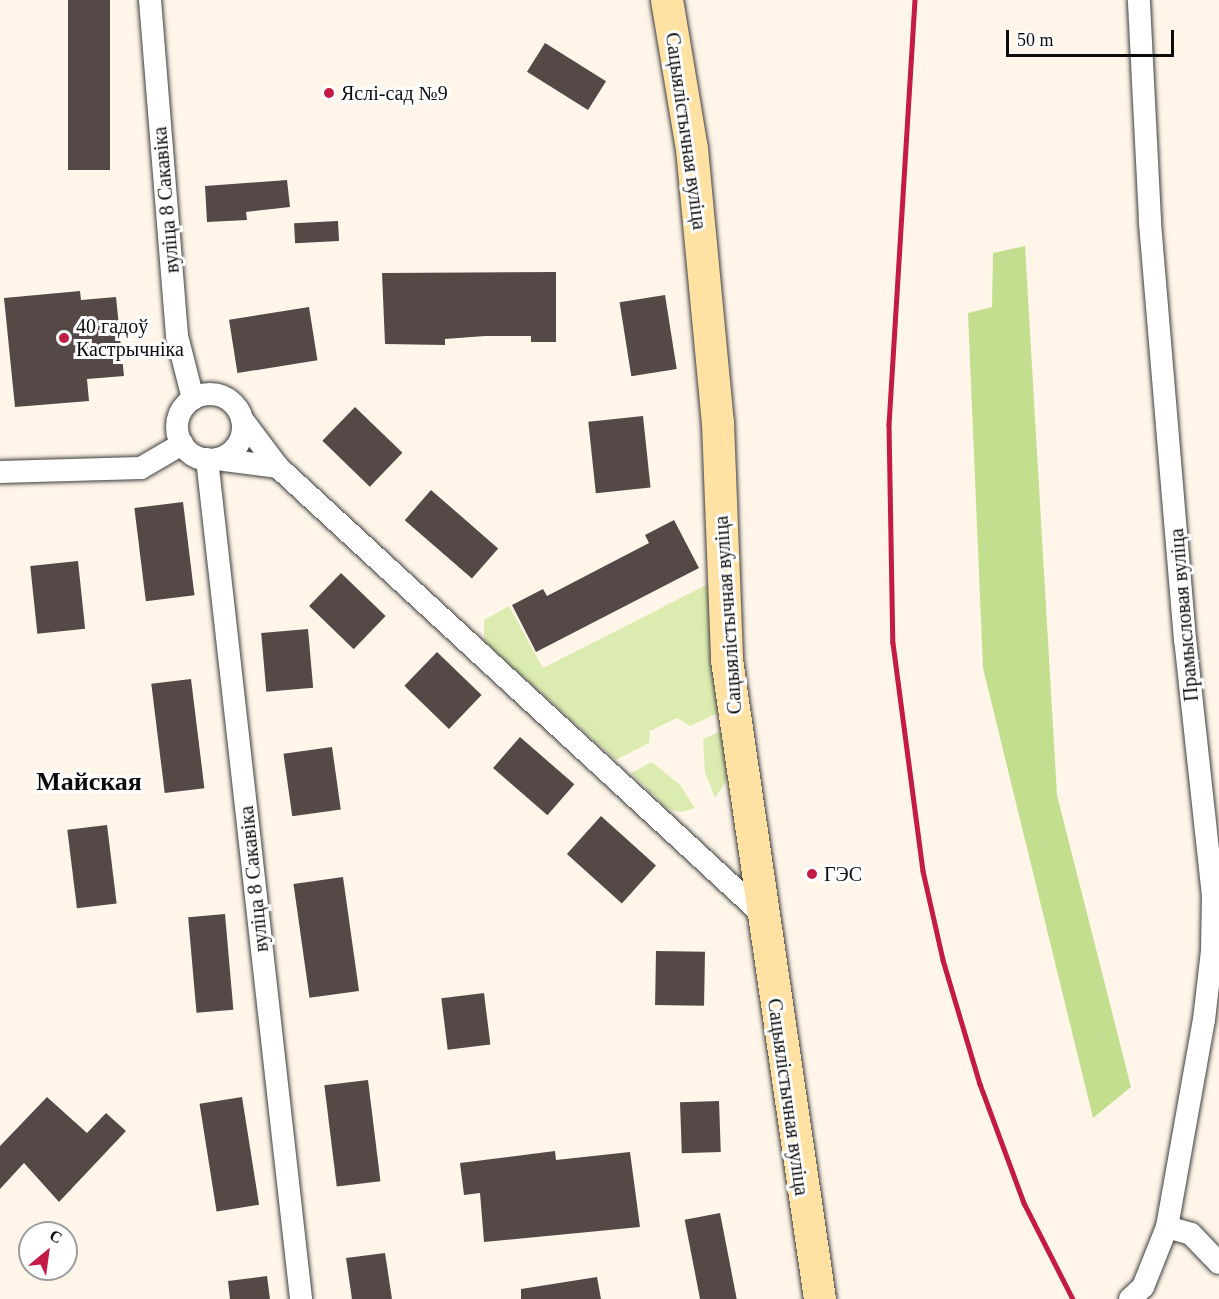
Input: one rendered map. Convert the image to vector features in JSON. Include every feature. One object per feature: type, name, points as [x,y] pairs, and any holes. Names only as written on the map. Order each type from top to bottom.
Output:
[{"type":"street","name":"вуліца 8 Сакавіка","points":[[150,0],[177,336],[193,399]]},
{"type":"street","name":"Сацыялістычная вуліца","points":[[667,0],[692,149],[718,423],[727,660],[761,913],[820,1299]]},
{"type":"street","name":"Прамысловая вуліца","points":[[1130,1299],[1143,1287],[1167,1227],[1212,1021],[1213,896],[1185,640],[1151,231],[1139,0]]},
{"type":"street","points":[[278,467],[212,459],[188,452],[182,444],[177,424],[185,405],[193,399],[213,394],[231,402],[278,467],[761,913]]},
{"type":"street","points":[[212,459],[235,448],[240,440],[242,419]]},
{"type":"street","points":[[0,472],[141,468],[182,444]]},
{"type":"street","name":"вуліца 8 Сакавіка","points":[[212,459],[301,1299]]},
{"type":"street","points":[[1167,1227],[1191,1234],[1219,1263]]},
{"type":"green space","points":[[1025,246],[1057,795],[1131,1087],[1093,1118],[983,668],[968,313],[992,307],[993,253]]},
{"type":"green space","points":[[716,580],[722,711],[690,726],[677,718],[650,731],[649,743],[616,760],[484,641],[484,620],[509,606],[543,668]]},
{"type":"green space","points":[[727,728],[731,774],[715,798],[705,773],[703,739]]},
{"type":"green space","points":[[652,762],[680,785],[695,808],[681,812],[668,809],[631,773]]},
{"type":"building","points":[[68,0],[110,0],[110,170],[68,170]]},
{"type":"building","points":[[545,43],[606,81],[588,110],[527,72]]},
{"type":"building","points":[[287,180],[290,207],[246,212],[247,220],[207,222],[205,186]]},
{"type":"building","points":[[338,221],[339,241],[295,243],[294,223]]},
{"type":"building","points":[[556,272],[556,342],[531,342],[531,336],[485,336],[445,339],[445,345],[385,344],[382,273]]},
{"type":"building","name":"40 гадоў Кастрычніка","points":[[80,291],[81,300],[116,297],[124,376],[87,379],[89,401],[15,407],[4,298]]},
{"type":"building","points":[[665,295],[677,369],[631,376],[620,302]]},
{"type":"building","points":[[309,307],[317,360],[237,373],[229,320]]},
{"type":"building","points":[[355,407],[402,453],[370,487],[322,441]]},
{"type":"building","points":[[643,416],[651,488],[596,493],[588,422]]},
{"type":"building","points":[[431,490],[498,548],[472,579],[405,520]]},
{"type":"building","points":[[183,502],[194,595],[146,601],[134,508]]},
{"type":"building","points":[[674,520],[699,568],[536,652],[512,605],[543,589],[547,596],[649,543],[645,535]]},
{"type":"building","points":[[78,561],[85,629],[37,634],[30,566]]},
{"type":"building","points":[[341,573],[386,616],[354,649],[309,606]]},
{"type":"building","points":[[308,629],[313,688],[266,692],[261,633]]},
{"type":"building","points":[[437,652],[482,695],[449,729],[404,686]]},
{"type":"building","points":[[191,679],[204,788],[165,793],[151,684]]},
{"type":"building","points":[[520,737],[574,784],[547,815],[493,768]]},
{"type":"building","points":[[332,747],[341,809],[292,816],[283,754]]},
{"type":"building","points":[[601,816],[656,866],[622,903],[567,854]]},
{"type":"building","points":[[107,825],[117,903],[77,908],[67,830]]},
{"type":"building","points":[[343,877],[359,991],[309,998],[293,884]]},
{"type":"building","points":[[225,914],[233,1010],[197,1013],[188,917]]},
{"type":"building","points":[[656,951],[705,952],[704,1006],[655,1005]]},
{"type":"building","points":[[484,993],[490,1045],[448,1050],[441,998]]},
{"type":"building","points":[[368,1080],[380,1181],[337,1187],[324,1085]]},
{"type":"building","points":[[47,1097],[87,1133],[106,1113],[126,1131],[59,1202],[24,1163],[0,1189],[0,1146]]},
{"type":"building","points":[[242,1097],[259,1205],[217,1211],[200,1104]]},
{"type":"building","points":[[719,1101],[721,1152],[682,1153],[680,1102]]},
{"type":"building","points":[[555,1151],[556,1160],[630,1152],[640,1227],[484,1242],[480,1193],[464,1195],[460,1163]]},
{"type":"building","points":[[720,1213],[737,1299],[700,1299],[685,1220]]},
{"type":"building","points":[[385,1253],[392,1299],[352,1299],[346,1258]]},
{"type":"building","points":[[267,1276],[270,1299],[230,1299],[228,1281]]},
{"type":"building","points":[[597,1277],[601,1299],[521,1299],[521,1289]]},
{"type":"railway","points":[[915,0],[889,424],[893,643],[923,871],[943,960],[980,1084],[1024,1203],[1073,1299]]},
{"type":"place","name":"Яслі-сад №9","points":[[329,93]]},
{"type":"place","name":"40 гадоў Кастрычніка","points":[[64,338]]},
{"type":"place","name":"ГЭС","points":[[812,874]]},
{"type":"district","name":"Майская","points":[[89,782]]}]
